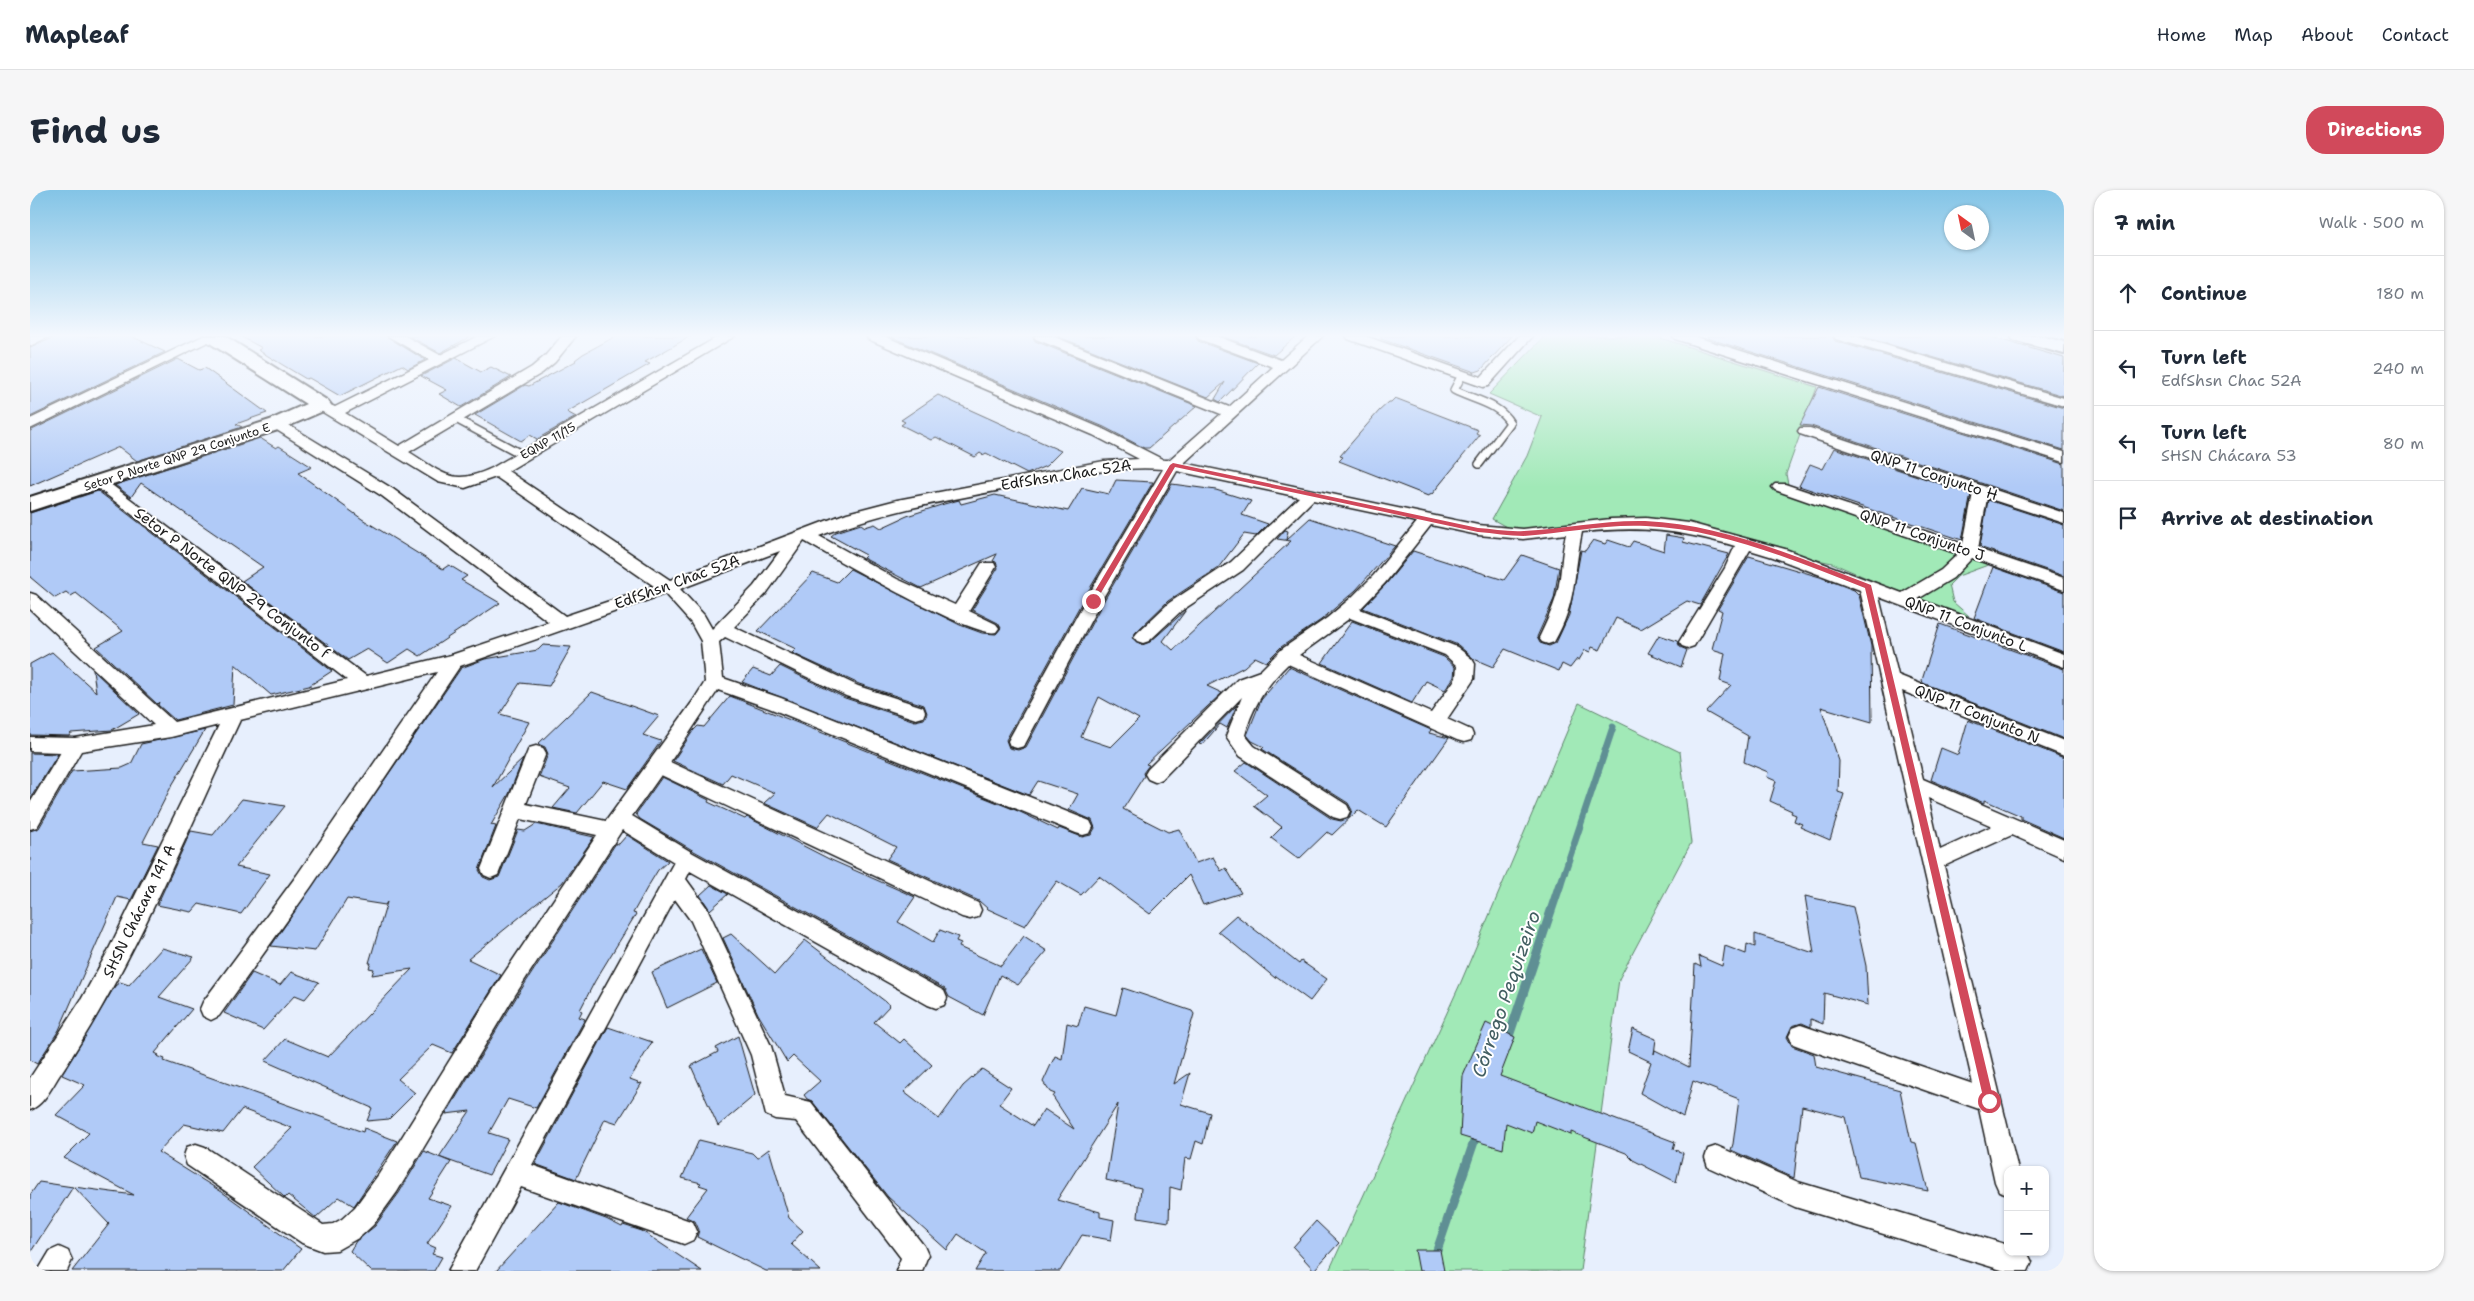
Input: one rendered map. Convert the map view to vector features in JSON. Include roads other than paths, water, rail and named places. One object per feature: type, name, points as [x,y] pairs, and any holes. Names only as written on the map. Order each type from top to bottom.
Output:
[{"type":"street","points":[[30,425],[109,386]]},
{"type":"street","points":[[292,386],[328,409],[379,386]]},
{"type":"street","points":[[399,452],[510,386]]},
{"type":"street","name":"EQNP 11/15","points":[[328,409],[455,484],[475,481],[498,471],[641,386]]},
{"type":"street","points":[[991,386],[1167,464]]},
{"type":"street","points":[[1165,386],[1230,413]]},
{"type":"street","points":[[1017,741],[1167,464],[1260,386]]},
{"type":"street","points":[[1840,386],[2064,457]]},
{"type":"street","points":[[2011,386],[2064,402]]},
{"type":"street","name":"Setor P Norte QNP 29 Conjunto E","points":[[30,504],[328,409]]},
{"type":"street","points":[[277,424],[318,446],[407,507],[562,623]]},
{"type":"street","name":"QNP 11 Conjunto H","points":[[1805,431],[2064,518]]},
{"type":"street","name":"EdfShsn Chac 52A","points":[[30,744],[76,745],[172,730],[454,661],[668,587],[853,517],[897,505],[1104,466],[1167,464],[1478,530],[1522,534],[1611,524],[1646,524],[1689,528],[1745,542],[1868,587]]},
{"type":"street","points":[[196,1156],[311,1234],[322,1238],[337,1237],[351,1228],[364,1216],[388,1183],[507,988],[615,824],[700,706],[714,682],[710,641],[698,619],[668,587],[498,471]]},
{"type":"street","name":"Setor P Norte QNP 29 Conjunto f","points":[[100,482],[364,684]]},
{"type":"street","name":"QNP 11 Conjunto J","points":[[1780,488],[2064,584]]},
{"type":"street","points":[[1904,600],[1946,574],[1970,551],[1981,490]]},
{"type":"street","points":[[1143,636],[1175,607],[1237,566],[1291,515],[1310,494]]},
{"type":"street","points":[[1340,811],[1247,751],[1234,736],[1236,726],[1246,705],[1269,674],[1286,656],[1348,611],[1373,586],[1428,519]]},
{"type":"street","points":[[1548,638],[1560,613],[1566,592],[1569,556],[1575,529]]},
{"type":"street","points":[[710,641],[724,629],[760,590],[801,536],[891,583],[990,628]]},
{"type":"street","points":[[1688,642],[1733,568],[1745,542]]},
{"type":"street","points":[[958,615],[988,567]]},
{"type":"street","points":[[1868,587],[2004,1166]]},
{"type":"street","name":"QNP 11 Conjunto L","points":[[1868,587],[2064,661]]},
{"type":"street","points":[[30,598],[172,730]]},
{"type":"street","points":[[1348,611],[1451,651],[1466,664],[1465,679],[1435,722]]},
{"type":"street","points":[[724,629],[852,691],[916,712]]},
{"type":"street","points":[[1286,656],[1464,735]]},
{"type":"street","points":[[212,1009],[304,880],[454,661]]},
{"type":"street","points":[[1154,774],[1244,684],[1269,674]]},
{"type":"street","name":"QNP 11 Conjunto N","points":[[1890,678],[2064,749]]},
{"type":"street","points":[[714,682],[775,704],[1083,827]]},
{"type":"street","name":"SHSN Chácara 141 A","points":[[30,1098],[58,1058],[105,980],[233,716]]},
{"type":"street","points":[[30,821],[76,745]]},
{"type":"street","points":[[491,868],[536,753]]},
{"type":"street","points":[[658,765],[970,910]]},
{"type":"street","points":[[1915,784],[2064,849]]},
{"type":"street","points":[[514,810],[615,824],[686,859],[936,998]]},
{"type":"street","points":[[1933,862],[2014,826]]},
{"type":"street","points":[[461,1271],[686,859]]},
{"type":"street","points":[[674,880],[699,915],[764,1054],[775,1107],[802,1110],[915,1255],[909,1271]]},
{"type":"street","points":[[1801,1036],[1989,1101]]},
{"type":"street","points":[[1717,1158],[1795,1194],[2019,1262]]},
{"type":"street","points":[[516,1172],[684,1231]]},
{"type":"lane","points":[[1456,386],[1454,390],[1463,396],[1499,410],[1508,416],[1510,423],[1479,464]]},
{"type":"lane","points":[[456,419],[523,455]]},
{"type":"waterway","name":"Córrego Pequizeiro","points":[[1560,886],[1613,727]]},
{"type":"waterway","name":"Córrego Pequizeiro","points":[[1507,1042],[1560,884]]},
{"type":"waterway","name":"Córrego Pequizeiro","points":[[1430,1271],[1477,1133]]}]
